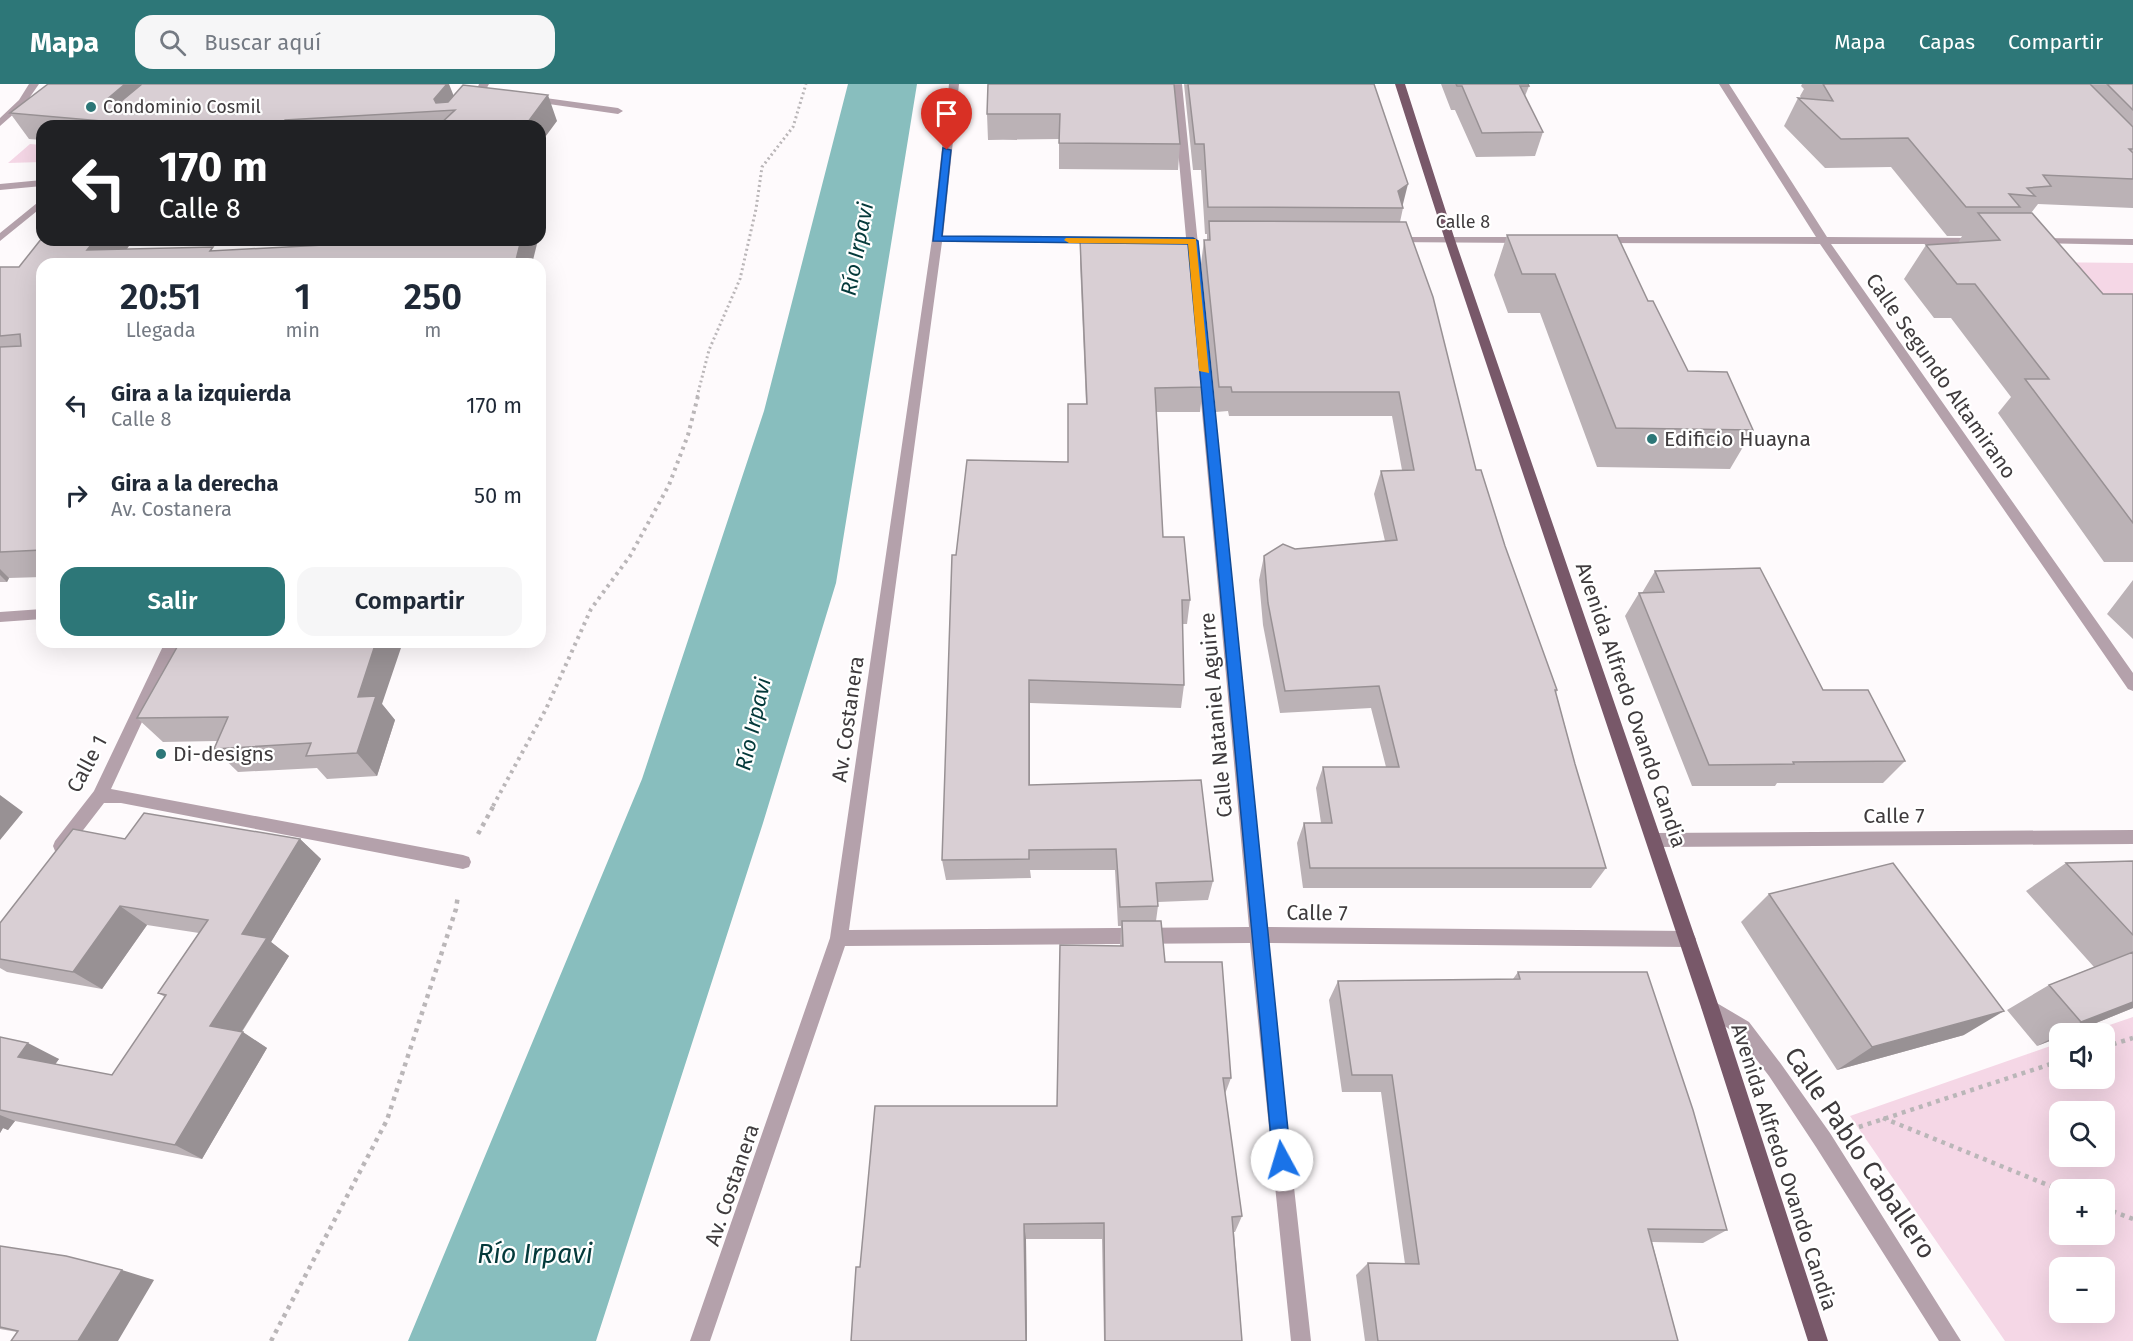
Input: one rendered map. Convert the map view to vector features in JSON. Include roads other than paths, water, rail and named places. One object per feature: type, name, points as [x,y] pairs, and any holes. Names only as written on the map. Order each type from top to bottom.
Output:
[{"type":"main road","name":"Avenida Alfredo Ovando Candia","points":[[1400,84],[1450,240],[1710,1007],[1818,1341]]},
{"type":"street","points":[[0,123],[22,102],[34,84]]},
{"type":"street","name":"Av. Costanera","points":[[700,1341],[839,938],[937,239],[954,84]]},
{"type":"street","name":"Calle Nataniel Aguirre","points":[[1177,84],[1258,935],[1301,1341]]},
{"type":"street","name":"Calle Segundo Altamirano","points":[[1724,84],[1823,240],[2133,685]]},
{"type":"street","points":[[457,120],[482,88],[491,94]]},
{"type":"street","points":[[514,97],[618,111]]},
{"type":"street","points":[[0,187],[36,184]]},
{"type":"street","points":[[0,238],[36,207]]},
{"type":"street","points":[[937,239],[1111,240]]},
{"type":"street","name":"Calle 8","points":[[1380,240],[1531,240]]},
{"type":"street","points":[[1590,240],[1990,241]]},
{"type":"street","points":[[2026,241],[2133,242]]},
{"type":"street","points":[[0,617],[36,614]]},
{"type":"street","name":"Calle 1","points":[[50,859],[100,796],[169,648]]},
{"type":"street","points":[[100,796],[121,796],[462,862]]},
{"type":"street","name":"Calle 7","points":[[1654,840],[2133,837]]},
{"type":"street","name":"Calle 7","points":[[839,938],[1258,935],[1687,939]]},
{"type":"street","name":"Calle Pablo Caballero","points":[[1710,1007],[1743,1028],[1775,1070],[1823,1140],[1952,1341]]},
{"type":"water","name":"Río Irpavi","points":[[848,84],[917,84],[836,583],[763,823],[596,1341],[408,1341],[642,779],[764,411]]},
{"type":"place","name":"Condominio Cosmil","points":[[91,107]]},
{"type":"place","name":"Edificio Huayna","points":[[1652,439]]},
{"type":"place","name":"Di-designs","points":[[161,754]]}]
